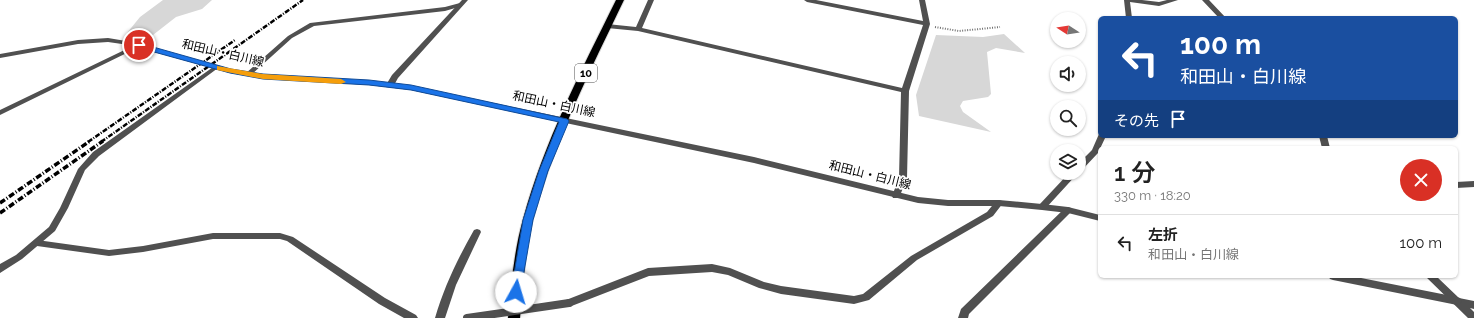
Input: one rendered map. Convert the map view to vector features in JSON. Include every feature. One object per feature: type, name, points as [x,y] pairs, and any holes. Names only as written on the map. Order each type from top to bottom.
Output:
[{"type":"main road","name":"10","points":[[514,318],[517,278],[528,220],[543,171],[564,121],[620,0]]},
{"type":"street","points":[[638,29],[651,0]]},
{"type":"street","points":[[807,0],[927,24]]},
{"type":"street","points":[[896,196],[903,178],[905,91],[927,24],[922,0]]},
{"type":"street","points":[[1128,16],[1127,0],[1160,4],[1175,0]]},
{"type":"street","points":[[1206,0],[1221,16]]},
{"type":"street","points":[[249,74],[290,37],[312,24],[445,9],[463,2]]},
{"type":"street","points":[[390,86],[395,77],[463,2]]},
{"type":"street","points":[[607,26],[638,29],[905,91]]},
{"type":"street","name":"和田山・白川線","points":[[0,56],[91,41],[108,40],[139,45],[216,67],[249,74],[418,89],[754,160],[896,196],[948,203],[999,203],[1042,207],[1068,210],[1098,218]]},
{"type":"street","points":[[0,114],[139,45]]},
{"type":"street","points":[[0,269],[19,257],[52,229],[64,208],[82,169],[96,154],[216,67]]},
{"type":"street","points":[[1086,161],[1095,151],[1101,138]]},
{"type":"street","points":[[1042,207],[1067,180]]},
{"type":"street","points":[[1458,185],[1474,184]]},
{"type":"street","points":[[467,318],[569,303],[648,272],[712,268],[730,272],[762,286],[854,300],[866,297],[914,258],[990,214],[999,203]]},
{"type":"street","points":[[963,318],[964,312],[1068,210]]},
{"type":"street","points":[[440,318],[452,284],[477,232]]},
{"type":"street","points":[[37,243],[109,253],[143,249],[213,236],[280,236],[290,239],[382,301],[412,318]]},
{"type":"street","points":[[1344,278],[1457,301],[1474,306]]},
{"type":"street","points":[[1432,278],[1474,318]]},
{"type":"path","points":[[927,24],[946,31],[961,32],[1000,27]]},
{"type":"shaded area","points":[[163,0],[212,0],[202,9],[176,17],[153,35],[127,33],[140,17]]},
{"type":"shaded area","points":[[1004,34],[1025,53],[996,48],[987,52],[991,94],[988,97],[963,101],[960,106],[963,112],[991,132],[919,116],[916,95],[936,35],[983,37]]},
{"type":"railway","points":[[101,142],[303,0]]},
{"type":"railway","points":[[88,142],[235,40]]},
{"type":"railway","points":[[0,203],[90,141]]},
{"type":"railway","points":[[0,213],[103,141]]},
{"type":"slow traffic","points":[[220,68],[263,76],[341,82]]},
{"type":"route","points":[[139,45],[230,71],[263,76],[334,82],[369,83],[411,88],[539,114],[564,121],[543,171],[528,220],[517,278],[516,292]]}]
